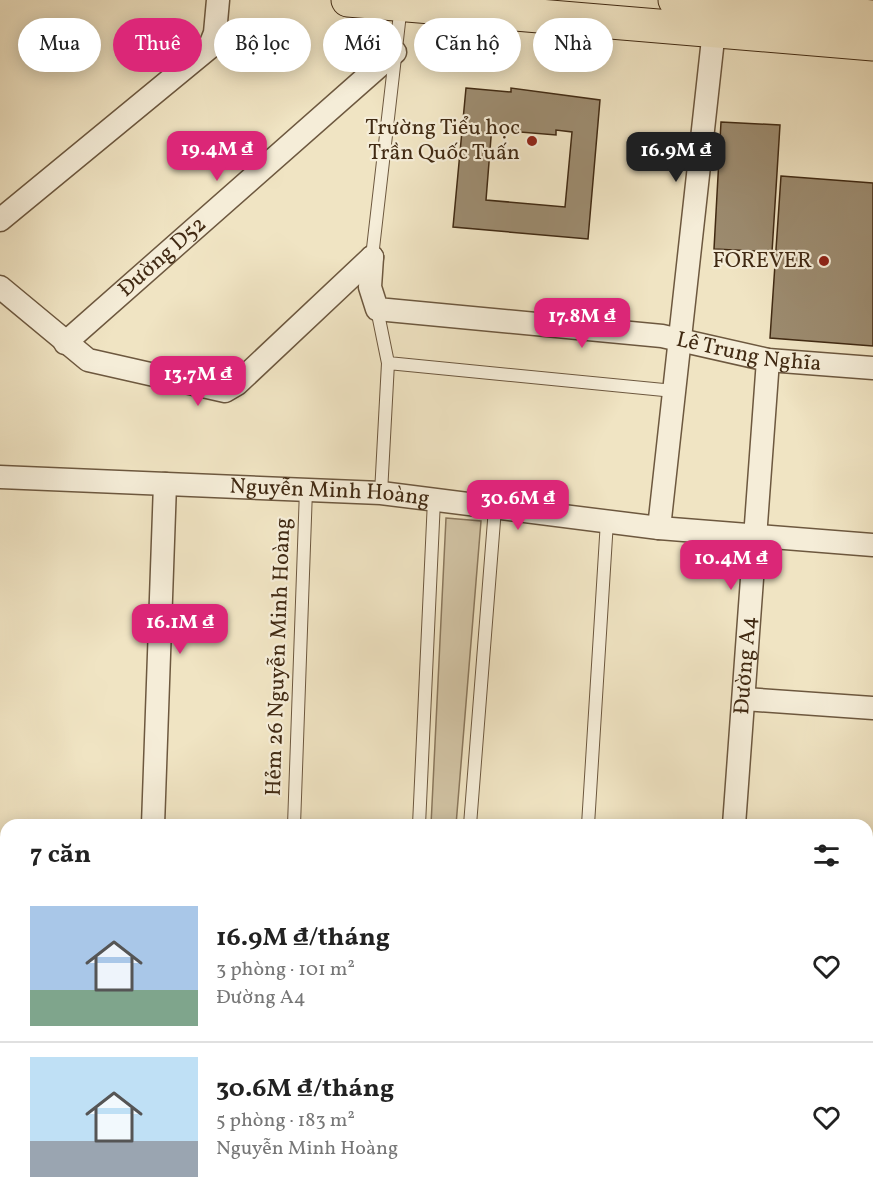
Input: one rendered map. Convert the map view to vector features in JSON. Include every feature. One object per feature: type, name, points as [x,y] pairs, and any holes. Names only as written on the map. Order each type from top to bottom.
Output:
[{"type":"main road","points":[[348,0],[712,16],[873,17]]},
{"type":"main road","points":[[675,0],[712,16],[873,44]]},
{"type":"street","points":[[0,220],[209,48],[215,37],[218,0]]},
{"type":"street","points":[[659,528],[712,16]]},
{"type":"street","name":"Đường D52","points":[[65,343],[372,72]]},
{"type":"street","points":[[372,257],[370,287],[377,309]]},
{"type":"street","points":[[0,287],[81,356],[96,363],[225,392],[237,384],[372,257]]},
{"type":"street","name":"Lê Trung Nghĩa","points":[[377,309],[662,336],[768,360],[873,368]]},
{"type":"street","name":"Đường A4","points":[[734,819],[768,360]]},
{"type":"street","name":"Nguyễn Minh Hoàng","points":[[0,477],[381,494],[659,528],[873,545]]},
{"type":"street","points":[[153,819],[165,484]]},
{"type":"street","points":[[744,699],[873,708]]},
{"type":"lane","points":[[399,18],[401,4]]},
{"type":"lane","points":[[372,257],[393,72]]},
{"type":"lane","points":[[377,309],[388,363],[381,494]]},
{"type":"lane","points":[[388,363],[674,391]]},
{"type":"lane","name":"Hẻm 26 Nguyễn Minh Hoàng","points":[[294,819],[306,490]]},
{"type":"lane","points":[[419,819],[434,500]]},
{"type":"lane","points":[[470,819],[495,508]]},
{"type":"lane","points":[[588,819],[607,521]]},
{"type":"shaded area","points":[[446,518],[481,521],[456,819],[431,819]]},
{"type":"building","points":[[466,88],[511,92],[511,88],[600,100],[588,239],[453,227]],"holes":[[[492,125],[508,126],[508,131],[556,135],[556,130],[572,132],[565,207],[486,200]]]},
{"type":"building","points":[[721,122],[780,125],[772,252],[714,249]]},
{"type":"building","name":"FOREVER","points":[[781,176],[873,183],[873,346],[770,338]]},
{"type":"place","name":"Trường Tiểu học Trần Quốc Tuấn","points":[[532,141]]},
{"type":"place","name":"FOREVER","points":[[824,261]]}]
